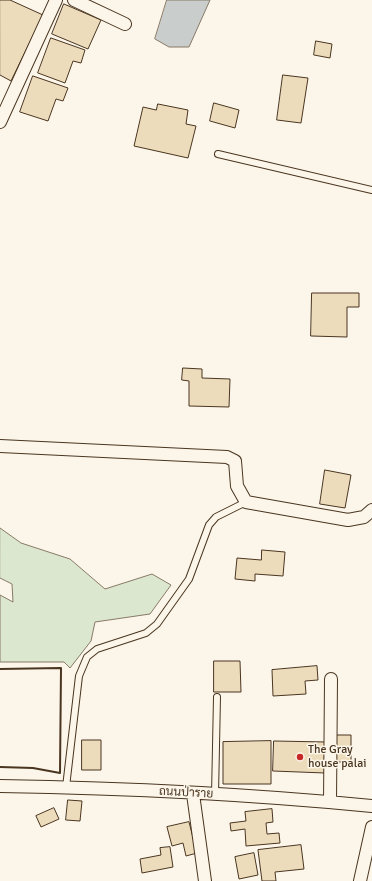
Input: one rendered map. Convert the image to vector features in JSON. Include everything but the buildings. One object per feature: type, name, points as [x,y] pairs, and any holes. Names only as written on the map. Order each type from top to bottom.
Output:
[{"type":"street","points":[[0,122],[4,105],[56,0]]},
{"type":"street","points":[[74,0],[125,24]]},
{"type":"street","points":[[0,446],[226,457],[235,461],[237,486],[246,502],[348,520],[364,516],[372,510]]},
{"type":"street","points":[[330,802],[331,679]]},
{"type":"street","name":"ถนนป่าราย","points":[[0,786],[66,787],[215,795],[372,806]]},
{"type":"street","points":[[193,794],[205,881]]},
{"type":"street","points":[[360,881],[372,827]]},
{"type":"lane","points":[[218,154],[372,190]]},
{"type":"lane","points":[[66,787],[78,682],[87,657],[97,649],[146,633],[157,624],[189,579],[209,525],[216,517],[246,502]]},
{"type":"lane","points":[[215,795],[217,697]]},
{"type":"green space","points":[[0,528],[21,543],[70,559],[105,589],[152,574],[171,585],[150,614],[95,622],[91,641],[70,668],[64,662],[0,662],[0,595],[13,602],[12,584],[0,578]]},
{"type":"shaded area","points":[[167,0],[210,0],[189,47],[169,47],[155,39]]},
{"type":"wall","points":[[0,669],[61,668],[60,773],[33,768],[0,767]]},
{"type":"place","name":"The Gray house palai","points":[[300,757]]}]
